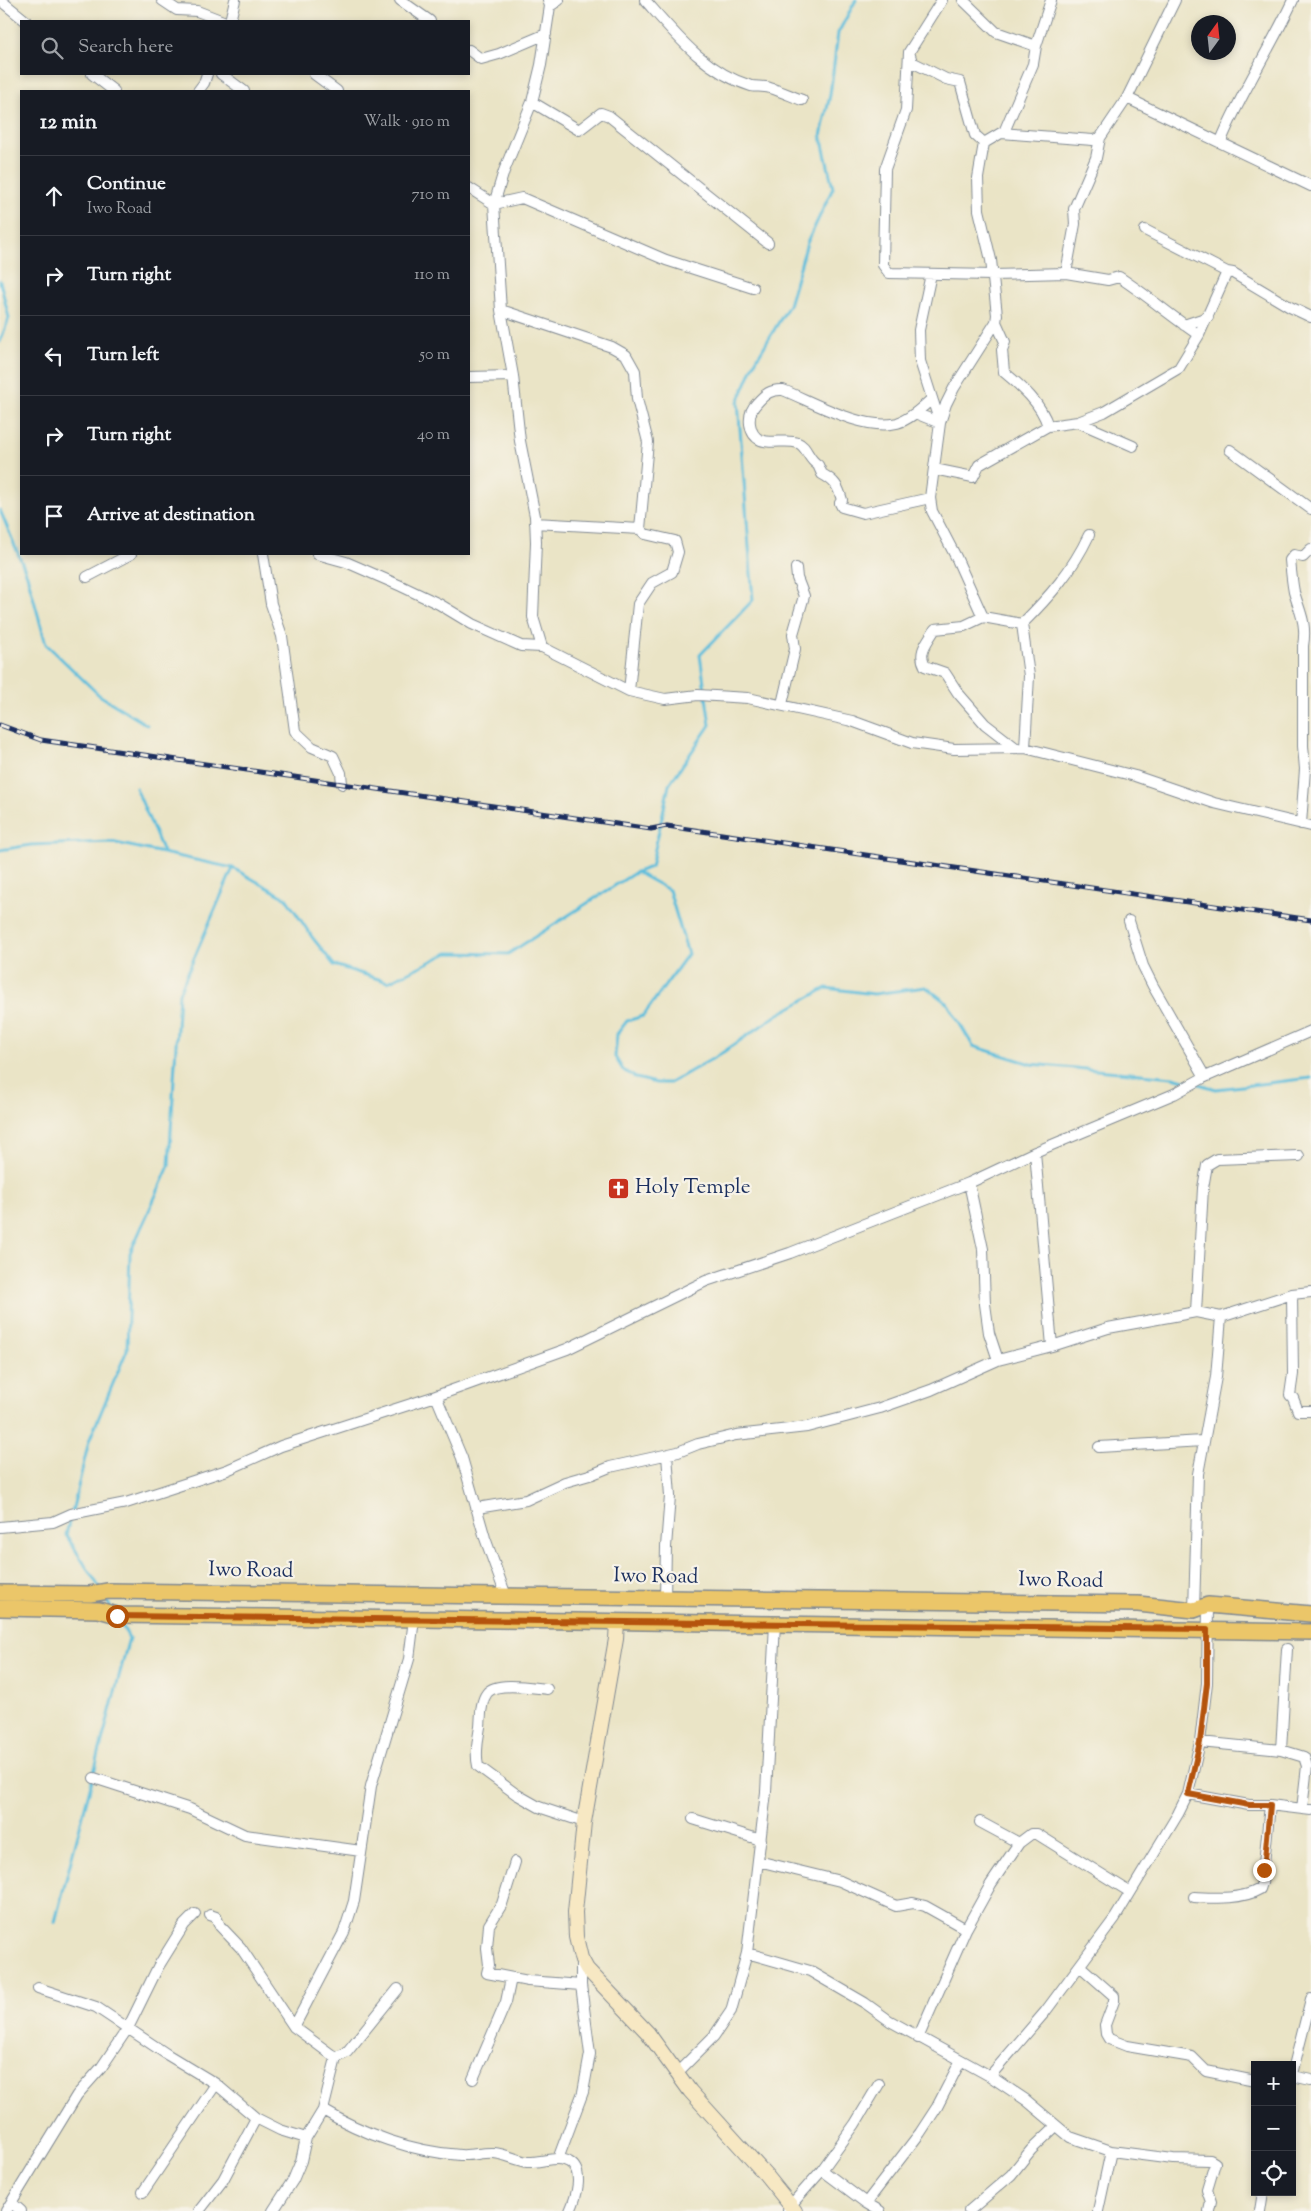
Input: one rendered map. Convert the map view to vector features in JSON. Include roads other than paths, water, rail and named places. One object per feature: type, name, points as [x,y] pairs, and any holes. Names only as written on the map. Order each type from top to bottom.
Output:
[{"type":"main road","name":"Iwo Road","points":[[0,1593],[90,1594],[108,1591],[1138,1604],[1311,1614]]},
{"type":"main road","points":[[0,1608],[99,1610],[117,1616],[1207,1629],[1311,1632]]},
{"type":"street","points":[[0,0],[25,20]]},
{"type":"street","points":[[162,0],[177,10],[197,11],[220,20]]},
{"type":"street","points":[[230,20],[235,0]]},
{"type":"street","points":[[400,0],[429,20]]},
{"type":"street","points":[[645,0],[679,39],[704,62],[752,86],[768,87],[802,100]]},
{"type":"street","points":[[942,0],[909,52],[906,110],[885,169],[883,265],[889,273],[993,275],[1066,273],[1108,280],[1120,278],[1145,294],[1167,314],[1199,335]]},
{"type":"street","points":[[963,0],[996,32],[1036,46]]},
{"type":"street","points":[[984,142],[1004,132],[1033,64],[1036,46],[1051,0]]},
{"type":"street","points":[[1066,273],[1075,224],[1074,209],[1096,158],[1100,138],[1127,98],[1175,0]]},
{"type":"street","points":[[1221,141],[1236,106],[1293,0]]},
{"type":"street","points":[[542,647],[533,617],[535,523],[520,441],[513,376],[501,310],[494,204],[504,171],[532,102],[541,65],[552,2]]},
{"type":"street","points":[[470,51],[481,59],[499,54],[546,34]]},
{"type":"street","points":[[909,52],[912,62],[946,79],[960,82],[974,135],[984,142]]},
{"type":"street","points":[[93,75],[113,90]]},
{"type":"street","points":[[199,90],[207,75]]},
{"type":"street","points":[[222,75],[243,90]]},
{"type":"street","points":[[315,75],[336,90]]},
{"type":"street","points":[[1127,98],[1310,184]]},
{"type":"street","points":[[532,102],[579,130],[600,113],[609,116],[768,243]]},
{"type":"street","points":[[1001,133],[1093,140],[1100,138]]},
{"type":"street","points":[[983,617],[956,557],[932,511],[930,498],[940,423],[954,388],[996,322],[997,314],[993,275],[978,210],[978,178],[984,142]]},
{"type":"street","points":[[470,189],[494,204],[522,198],[666,260],[753,288]]},
{"type":"street","points":[[1145,230],[1311,317]]},
{"type":"street","points":[[934,469],[974,477],[979,465],[1048,426],[1078,422],[1104,412],[1179,368],[1208,317],[1227,272]]},
{"type":"street","points":[[931,274],[919,330],[920,361],[940,423]]},
{"type":"street","points":[[501,310],[612,347],[626,354],[635,371],[637,399],[648,442],[640,529]]},
{"type":"street","points":[[1184,325],[1208,317]]},
{"type":"street","points":[[996,322],[1005,342],[1002,350],[1004,372],[1022,387],[1039,406],[1045,415],[1048,426]]},
{"type":"street","points":[[987,335],[1005,342]]},
{"type":"street","points":[[470,377],[513,376]]},
{"type":"street","points":[[930,498],[863,513],[842,507],[840,503],[842,500],[834,481],[822,474],[818,465],[812,462],[803,446],[798,443],[767,442],[755,436],[751,429],[749,418],[753,408],[760,400],[768,392],[776,390],[783,390],[853,419],[870,423],[898,422],[914,413],[932,399]]},
{"type":"street","points":[[914,413],[940,423]]},
{"type":"street","points":[[1078,422],[1133,446]]},
{"type":"street","points":[[1230,450],[1311,509]]},
{"type":"street","points":[[535,523],[640,529],[645,534],[675,541],[678,552],[672,572],[652,583],[638,604],[629,691]]},
{"type":"street","points":[[1022,624],[1050,596],[1077,560],[1089,534]]},
{"type":"street","points":[[325,555],[340,557],[439,604],[472,624],[521,646],[542,647],[629,691],[665,699],[711,695],[748,698],[782,704],[852,721],[912,743],[954,750],[1021,748],[1135,776],[1214,803],[1306,825],[1303,746],[1303,646],[1306,633],[1294,592],[1290,560],[1294,555],[1303,557],[1311,549]]},
{"type":"street","points":[[87,576],[129,555]]},
{"type":"street","points":[[262,555],[271,604],[282,636],[295,731],[312,747],[332,756],[341,772],[342,784]]},
{"type":"street","points":[[782,704],[795,648],[793,634],[804,596],[797,578],[796,568]]},
{"type":"street","points":[[1021,748],[985,724],[958,693],[945,673],[925,666],[922,660],[923,649],[935,629],[964,626],[983,617],[1022,624]]},
{"type":"street","points":[[1021,748],[1028,676],[1022,624]]},
{"type":"street","points":[[1129,921],[1149,979],[1204,1077]]},
{"type":"street","points":[[0,1527],[52,1522],[72,1514],[126,1504],[227,1470],[281,1446],[436,1396],[567,1349],[706,1280],[790,1253],[969,1183],[1035,1152],[1174,1094],[1204,1077],[1311,1031]]},
{"type":"street","points":[[1035,1152],[1052,1346]]},
{"type":"street","points":[[1196,1312],[1203,1188],[1207,1165],[1217,1159],[1299,1156]]},
{"type":"street","points":[[969,1183],[983,1249],[984,1304],[989,1333],[998,1360]]},
{"type":"street","points":[[477,1508],[526,1500],[565,1482],[610,1467],[667,1455],[698,1444],[736,1435],[807,1427],[880,1408],[931,1390],[998,1360],[1052,1346],[1108,1328],[1196,1312],[1221,1316],[1292,1294],[1311,1292]]},
{"type":"street","points":[[1292,1294],[1293,1374],[1290,1395],[1298,1411],[1311,1412]]},
{"type":"street","points":[[990,2076],[1081,1967],[1116,1918],[1188,1794],[1200,1742],[1207,1683],[1207,1629],[1201,1607],[1197,1483],[1203,1441],[1216,1377],[1221,1316]]},
{"type":"street","points":[[436,1396],[462,1458],[485,1538],[506,1596]]},
{"type":"street","points":[[1099,1447],[1203,1441]]},
{"type":"street","points":[[665,1598],[670,1496],[667,1455]]},
{"type":"street","points":[[294,2027],[344,1932],[354,1901],[371,1786],[409,1659],[414,1619]]},
{"type":"street","points":[[558,2159],[583,2092],[590,2054],[581,1985],[581,1958],[576,1937],[575,1912],[584,1822],[616,1639],[617,1622]]},
{"type":"street","points":[[678,2073],[714,2036],[730,2011],[747,1953],[766,1792],[775,1624]]},
{"type":"street","points":[[1280,1750],[1287,1649]]},
{"type":"street","points":[[547,1689],[514,1686],[493,1689],[487,1693],[482,1706],[478,1766],[516,1794],[539,1807],[584,1822]]},
{"type":"street","points":[[1188,1794],[1249,1805],[1270,1805],[1306,1810],[1307,1766],[1306,1760],[1300,1755],[1280,1750],[1200,1742]]},
{"type":"street","points":[[94,1778],[190,1809],[245,1835],[360,1851]]},
{"type":"street","points":[[1194,1898],[1238,1896],[1260,1889],[1270,1805]]},
{"type":"street","points":[[693,1819],[761,1840]]},
{"type":"street","points":[[980,1822],[1019,1843]]},
{"type":"street","points":[[918,2038],[966,1929],[1019,1843],[1031,1834],[1036,1834],[1130,1892]]},
{"type":"street","points":[[758,1861],[840,1881],[896,1906],[913,1904],[925,1906],[966,1929]]},
{"type":"street","points":[[515,1862],[502,1904],[489,1925],[487,1948],[489,1965],[487,1973],[510,1978],[581,1985]]},
{"type":"street","points":[[21,2211],[9,2207],[77,2095],[100,2068],[128,2028],[158,1967],[184,1925],[195,1914]]},
{"type":"street","points":[[210,1915],[216,1917],[220,1926],[241,1948],[294,2027],[336,2058]]},
{"type":"street","points":[[747,1953],[810,1971],[865,2003],[918,2038],[990,2076],[1026,2100],[1070,2137],[1111,2151],[1173,2159],[1210,2160],[1214,2163],[1207,2190],[1211,2202],[1209,2211]]},
{"type":"street","points":[[581,1958],[587,1969],[648,2033],[690,2091],[766,2175],[791,2209],[855,2124],[879,2084]]},
{"type":"street","points":[[1081,1967],[1114,1996],[1106,2025],[1106,2034],[1109,2039],[1127,2046],[1192,2057],[1206,2071],[1251,2080]]},
{"type":"street","points":[[473,2079],[506,2002],[510,1978]]},
{"type":"street","points":[[38,1988],[96,2007],[216,2084],[256,2118],[280,2130],[306,2138]]},
{"type":"street","points":[[273,2211],[294,2180],[301,2161],[306,2138],[323,2110],[336,2058],[347,2052],[398,1989]]},
{"type":"street","points":[[1296,2061],[1311,1999]]},
{"type":"street","points":[[866,2203],[920,2133],[937,2107],[961,2060]]},
{"type":"street","points":[[1296,2076],[1311,2080]]},
{"type":"street","points":[[143,2192],[216,2084]]},
{"type":"street","points":[[323,2110],[345,2124],[431,2151],[461,2155],[496,2153],[529,2162],[558,2159],[568,2161],[577,2173],[575,2201],[570,2211]]},
{"type":"street","points":[[199,2211],[223,2180],[256,2118]]},
{"type":"street","points":[[969,2211],[1010,2175],[1031,2150],[1056,2126]]},
{"type":"street","points":[[1098,2211],[1111,2151]]},
{"type":"street","points":[[822,2170],[866,2203],[880,2211]]},
{"type":"street","points":[[1260,2211],[1262,2196]]},
{"type":"waterway","points":[[636,872],[651,867],[669,785],[710,725],[700,655],[753,600],[738,402],[755,362],[789,305],[807,243],[833,188],[821,136],[830,95],[838,33],[856,0]]},
{"type":"waterway","points":[[0,281],[9,318],[0,342]]},
{"type":"waterway","points":[[0,510],[27,575],[46,644],[99,695],[147,725]]},
{"type":"waterway","points":[[136,788],[163,852]]},
{"type":"waterway","points":[[0,850],[31,845],[111,842],[233,868],[286,898],[312,937],[334,965],[388,982],[448,953],[508,954],[636,872],[669,890],[688,954],[643,1016],[627,1021],[617,1034],[615,1057],[623,1070],[636,1078],[656,1083],[670,1083],[719,1055],[777,1015],[826,988],[874,994],[926,987],[948,1004],[973,1046],[1031,1064],[1173,1077],[1191,1082]]},
{"type":"waterway","points":[[72,1512],[89,1441],[127,1350],[130,1253],[169,1166],[179,993],[233,868]]},
{"type":"waterway","points":[[1199,1084],[1216,1089],[1311,1078]]},
{"type":"waterway","points":[[70,1518],[66,1535],[99,1587]]},
{"type":"waterway","points":[[104,1597],[112,1609]]},
{"type":"waterway","points":[[55,1922],[129,1638],[119,1620]]},
{"type":"railway","points":[[0,725],[41,740],[651,829],[667,826],[1311,920]]},
{"type":"place","name":"Holy Temple","points":[[619,1188]]}]
